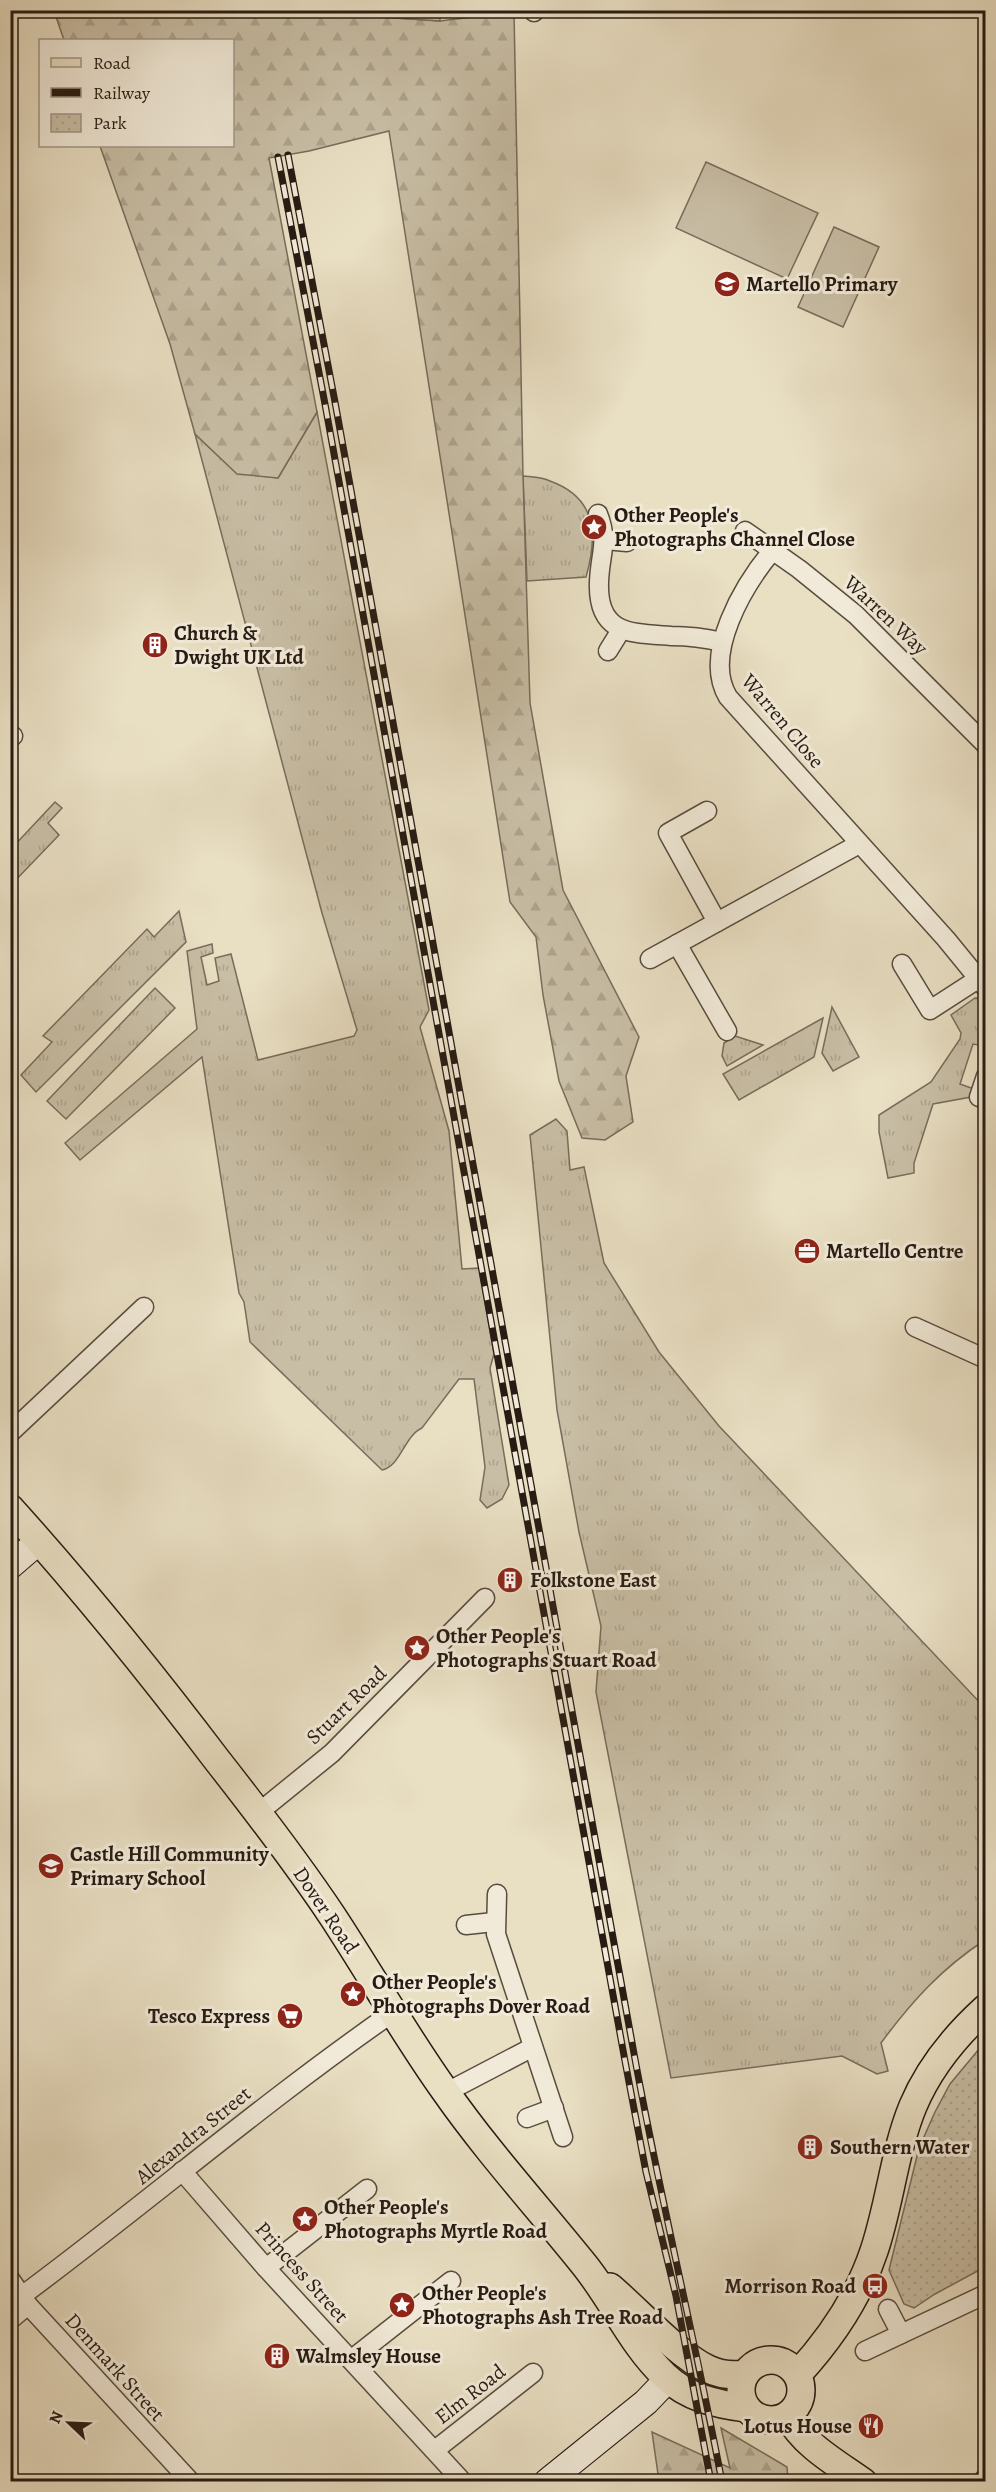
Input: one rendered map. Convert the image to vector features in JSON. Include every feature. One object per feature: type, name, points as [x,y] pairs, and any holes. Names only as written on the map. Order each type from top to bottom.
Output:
[{"type":"main road","name":"Dover Road","points":[[10,1508],[121,1636],[258,1813],[333,1917],[392,2013],[446,2092],[500,2166],[585,2265],[638,2344],[668,2379],[686,2391],[716,2404],[746,2408]]},
{"type":"main road","points":[[798,2374],[845,2316],[857,2292],[886,2214],[900,2149],[913,2107],[933,2068],[961,2031],[986,2008]]},
{"type":"main road","name":"Dover Road","points":[[585,2265],[678,2348],[705,2367],[728,2375],[745,2374]]},
{"type":"main road","points":[[772,2359],[782,2361],[798,2374],[802,2392],[795,2409],[780,2420],[761,2419],[746,2408],[741,2391],[745,2374],[752,2366],[772,2359]]},
{"type":"main road","points":[[788,2416],[797,2432],[809,2443],[863,2481]]},
{"type":"street","points":[[598,513],[605,540],[600,565],[599,591],[604,614],[613,624],[621,630],[634,634],[698,637],[722,642]]},
{"type":"street","name":"Warren Way","points":[[745,531],[822,586],[856,615],[986,745]]},
{"type":"street","points":[[605,540],[627,542]]},
{"type":"street","name":"Warren Close","points":[[772,551],[758,568],[745,591],[722,642],[720,678],[728,697],[946,939],[982,983],[930,1010],[902,964]]},
{"type":"street","points":[[608,651],[621,630]]},
{"type":"street","points":[[707,811],[668,833],[717,922]]},
{"type":"street","points":[[650,959],[859,844]]},
{"type":"street","points":[[677,944],[727,1032]]},
{"type":"street","points":[[979,1097],[986,1076]]},
{"type":"street","points":[[10,1433],[144,1307]]},
{"type":"street","points":[[915,1327],[986,1359]]},
{"type":"street","points":[[10,1566],[39,1540]]},
{"type":"street","name":"Stuart Road","points":[[258,1813],[332,1754],[485,1598]]},
{"type":"street","points":[[497,1894],[494,1922],[496,1934],[563,2137]]},
{"type":"street","points":[[466,1924],[494,1922]]},
{"type":"street","name":"Alexandra Street","points":[[10,2320],[26,2300],[182,2171],[293,2084],[392,2013]]},
{"type":"street","points":[[446,2092],[533,2047]]},
{"type":"street","points":[[527,2118],[554,2109]]},
{"type":"street","name":"Princess Street","points":[[182,2171],[266,2268],[464,2481]]},
{"type":"street","points":[[266,2268],[367,2189]]},
{"type":"street","name":"Denmark Street","points":[[10,2279],[26,2300],[191,2481]]},
{"type":"street","points":[[352,2359],[451,2281]]},
{"type":"street","points":[[865,2351],[986,2294]]},
{"type":"street","points":[[888,2309],[901,2334]]},
{"type":"street","name":"Elm Road","points":[[435,2450],[533,2373]]},
{"type":"street","points":[[547,2481],[646,2403],[668,2379]]},
{"type":"street","points":[[981,2481],[986,2477]]},
{"type":"green space","points":[[202,10],[211,17],[231,11],[319,10],[320,13],[440,21],[514,12],[530,703],[563,890],[639,1037],[626,1076],[633,1122],[605,1140],[582,1138],[559,1081],[543,995],[536,937],[510,902],[389,131],[309,151],[269,158],[317,412],[278,478],[237,474],[195,434],[170,344],[100,147],[234,147],[234,39],[64,39],[54,11]]},
{"type":"green space","points":[[319,11],[440,11],[440,21],[320,13]]},
{"type":"green space","points":[[706,162],[818,213],[787,279],[676,228]]},
{"type":"green space","points":[[834,227],[879,247],[843,327],[798,307]]},
{"type":"green space","points":[[317,412],[429,1010],[420,1027],[449,1131],[462,1269],[479,1268],[494,1354],[490,1368],[509,1485],[502,1499],[487,1508],[480,1500],[485,1467],[474,1379],[459,1379],[422,1428],[411,1437],[394,1463],[382,1470],[250,1342],[244,1302],[239,1293],[202,1057],[80,1160],[65,1143],[197,1029],[187,951],[212,944],[213,953],[201,957],[207,985],[219,981],[215,958],[231,954],[258,1060],[354,1036],[357,1030],[322,913],[195,434],[237,473],[278,478]]},
{"type":"green space","points":[[523,476],[544,479],[566,488],[585,508],[592,533],[590,562],[586,577],[527,581]]},
{"type":"green space","points":[[55,802],[62,808],[48,823],[59,835],[11,885],[11,849]]},
{"type":"green space","points":[[179,911],[186,942],[36,1092],[21,1075],[52,1042],[43,1036],[147,929],[154,937]]},
{"type":"green space","points":[[155,988],[175,1008],[66,1119],[47,1101]]},
{"type":"green space","points":[[975,998],[985,998],[985,1041],[984,1046],[973,1044],[960,1084],[974,1089],[971,1097],[933,1104],[914,1163],[914,1173],[888,1178],[879,1132],[879,1115],[931,1082],[960,1039],[961,1033],[951,1015]]},
{"type":"green space","points":[[832,1007],[859,1057],[833,1071],[822,1053]]},
{"type":"green space","points":[[823,1018],[814,1057],[739,1100],[723,1074]]},
{"type":"green space","points":[[735,1036],[763,1045],[727,1066],[722,1056],[724,1043]]},
{"type":"green space","points":[[556,1119],[567,1131],[570,1170],[584,1167],[604,1263],[659,1352],[719,1426],[985,1708],[985,1940],[928,1986],[881,2043],[888,2071],[877,2074],[842,2056],[671,2078],[596,1692],[601,1626],[579,1532],[557,1410],[530,1135]]},
{"type":"green space","points":[[984,2043],[985,2267],[914,2308],[904,2304],[889,2270],[919,2148],[950,2084]]},
{"type":"green space","points":[[721,2428],[787,2467],[788,2481],[659,2481],[652,2432],[730,2468]]},
{"type":"railway","points":[[288,155],[335,402],[635,2059],[722,2482]]},
{"type":"railway","points":[[278,157],[325,404],[625,2061],[646,2172],[676,2296],[711,2482]]},
{"type":"place","name":"Martello Primary","points":[[727,284]]},
{"type":"place","name":"Other People's Photographs Channel Close","points":[[594,527]]},
{"type":"place","name":"Church & Dwight UK Ltd","points":[[155,645]]},
{"type":"place","name":"Martello Centre","points":[[807,1251]]},
{"type":"place","name":"Folkstone East","points":[[510,1580]]},
{"type":"place","name":"Other People's Photographs Stuart Road","points":[[417,1648]]},
{"type":"place","name":"Castle Hill Community Primary School","points":[[51,1866]]},
{"type":"place","name":"Other People's Photographs Dover Road","points":[[353,1994]]},
{"type":"place","name":"Tesco Express","points":[[290,2016]]},
{"type":"place","name":"Southern Water","points":[[810,2147]]},
{"type":"place","name":"Other People's Photographs Myrtle Road","points":[[305,2219]]},
{"type":"place","name":"Morrison Road","points":[[875,2286]]},
{"type":"place","name":"Other People's Photographs Ash Tree Road","points":[[402,2305]]},
{"type":"place","name":"Walmsley House","points":[[277,2356]]},
{"type":"place","name":"Lotus House","points":[[871,2426]]}]
